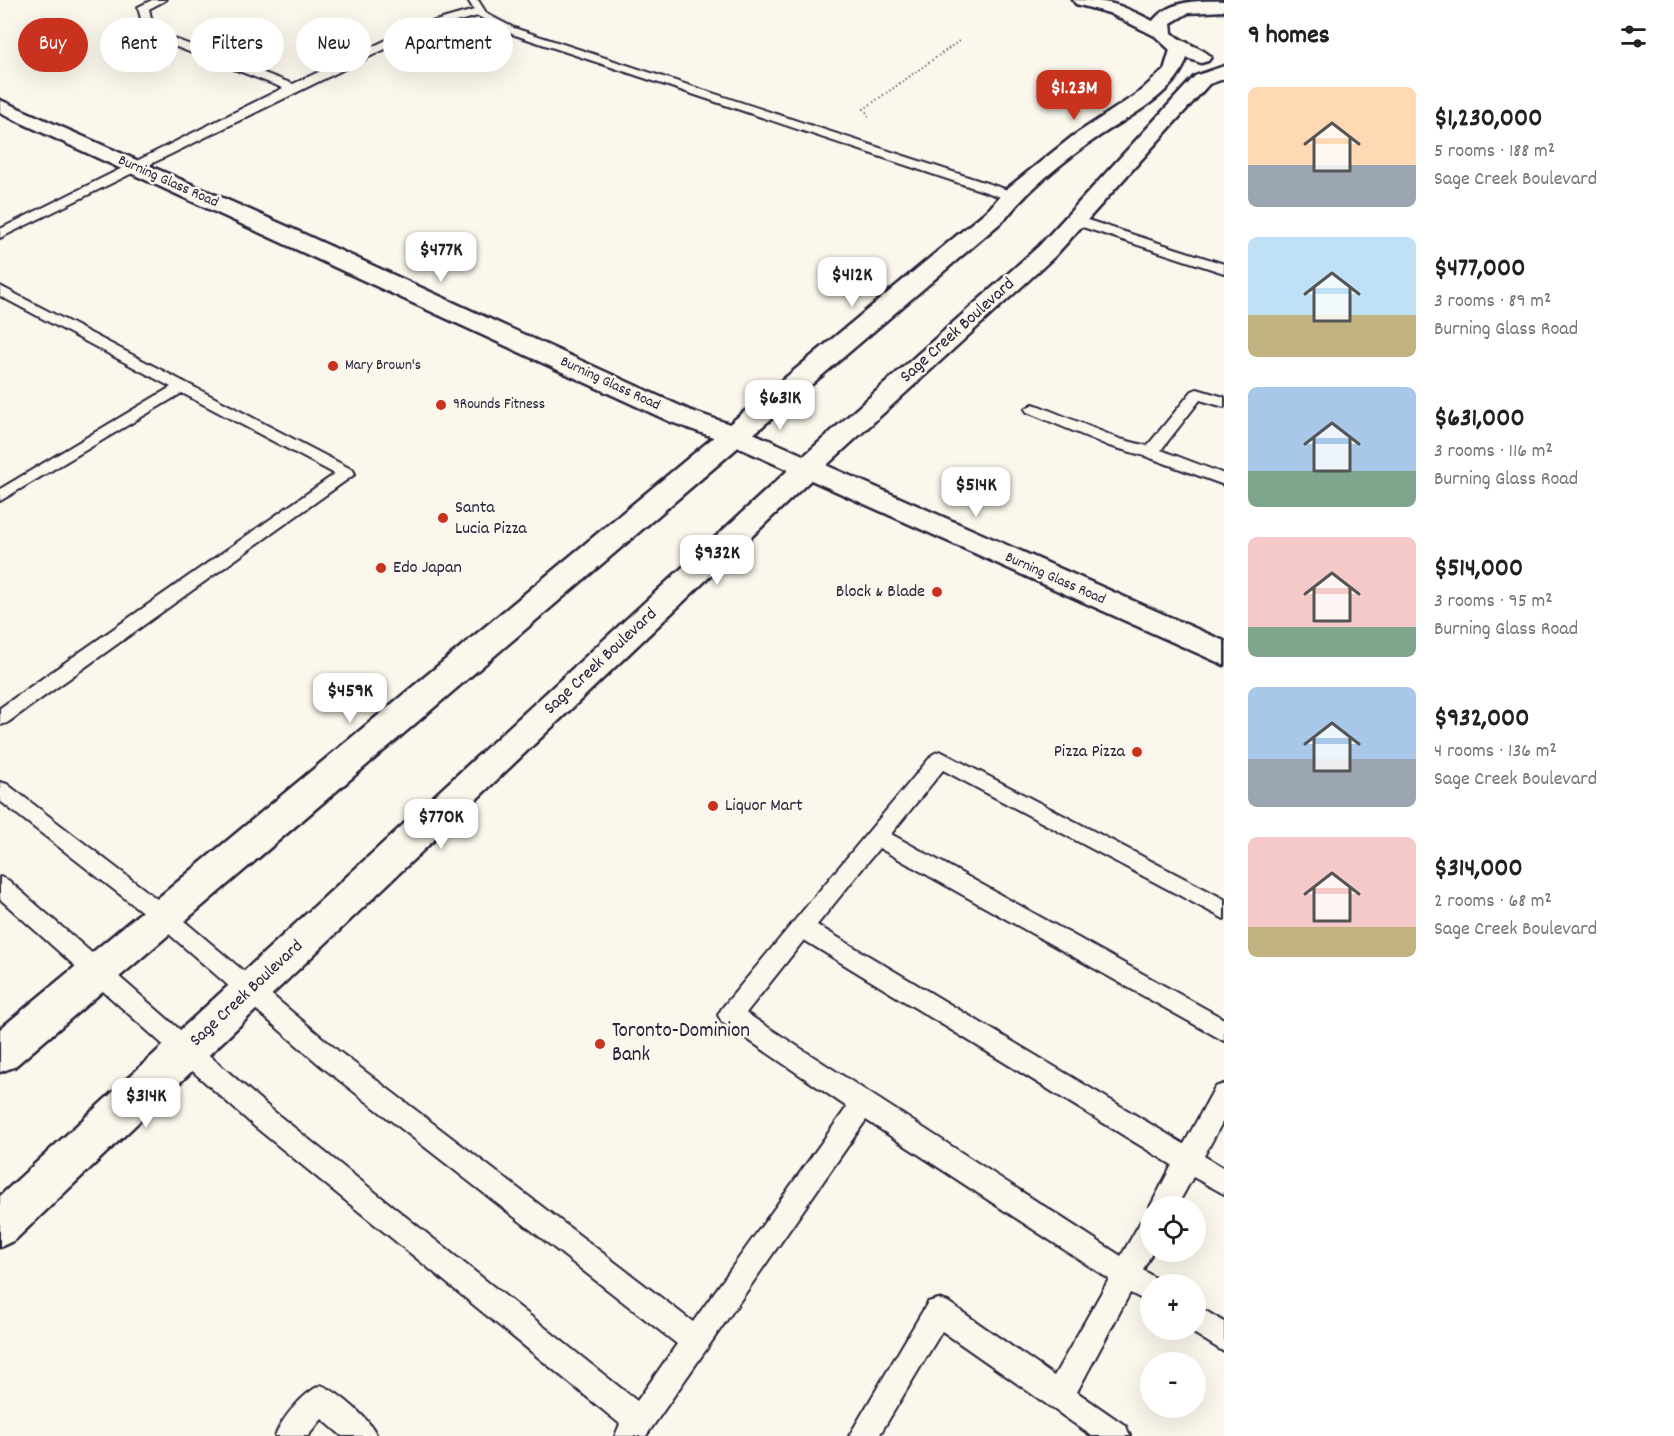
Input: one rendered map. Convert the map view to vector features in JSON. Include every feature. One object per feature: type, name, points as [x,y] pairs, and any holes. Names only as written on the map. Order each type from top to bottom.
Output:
[{"type":"street","points":[[1082,0],[1115,9],[1161,32],[1180,49],[1224,63]]},
{"type":"street","points":[[1141,2],[1187,8],[1224,6]]},
{"type":"street","points":[[1161,32],[1161,26],[1168,15],[1187,8]]},
{"type":"street","points":[[0,1054],[162,915],[998,213],[1012,196],[1080,140],[1144,98],[1173,72],[1180,49]]},
{"type":"street","name":"Sage Creek Boulevard","points":[[0,1225],[807,468],[1047,250],[1202,80],[1224,72]]},
{"type":"street","name":"Burning Glass Road","points":[[0,106],[680,416],[734,435],[1224,654]]},
{"type":"lane","points":[[161,0],[143,8],[149,33],[293,88]]},
{"type":"lane","points":[[473,0],[480,12],[489,20],[510,30],[1012,196]]},
{"type":"lane","points":[[0,234],[86,193],[133,166],[418,29],[480,12]]},
{"type":"lane","points":[[1075,220],[1224,269]]},
{"type":"lane","points":[[0,290],[347,474],[0,718]]},
{"type":"lane","points":[[0,496],[181,387]]},
{"type":"lane","points":[[1151,452],[1197,394],[1224,402]]},
{"type":"lane","points":[[1033,409],[1115,443],[1151,452],[1224,480]]},
{"type":"lane","points":[[1140,1284],[730,1015],[940,759],[1224,910]]},
{"type":"lane","points":[[0,790],[162,915],[329,1058],[695,1341]]},
{"type":"lane","points":[[876,836],[1224,1031]]},
{"type":"lane","points":[[0,886],[98,970],[263,1118],[634,1428],[863,1104]]},
{"type":"lane","points":[[801,927],[1224,1182]]},
{"type":"lane","points":[[1169,1196],[1224,1095]]},
{"type":"lane","points":[[1059,1396],[1140,1249]]},
{"type":"lane","points":[[864,1436],[938,1312],[1116,1436]]},
{"type":"lane","points":[[1206,1326],[1224,1338]]},
{"type":"lane","points":[[289,1436],[321,1399],[363,1436]]},
{"type":"path","points":[[871,120],[864,109],[958,40]]},
{"type":"place","name":"Mary Brown's","points":[[333,366]]},
{"type":"place","name":"9Rounds Fitness","points":[[441,405]]},
{"type":"place","name":"Santa Lucia Pizza","points":[[443,518]]},
{"type":"place","name":"Edo Japan","points":[[381,568]]},
{"type":"place","name":"Block & Blade","points":[[937,592]]},
{"type":"place","name":"Pizza Pizza","points":[[1137,752]]},
{"type":"place","name":"Liquor Mart","points":[[713,806]]},
{"type":"place","name":"Toronto-Dominion Bank","points":[[600,1044]]}]
